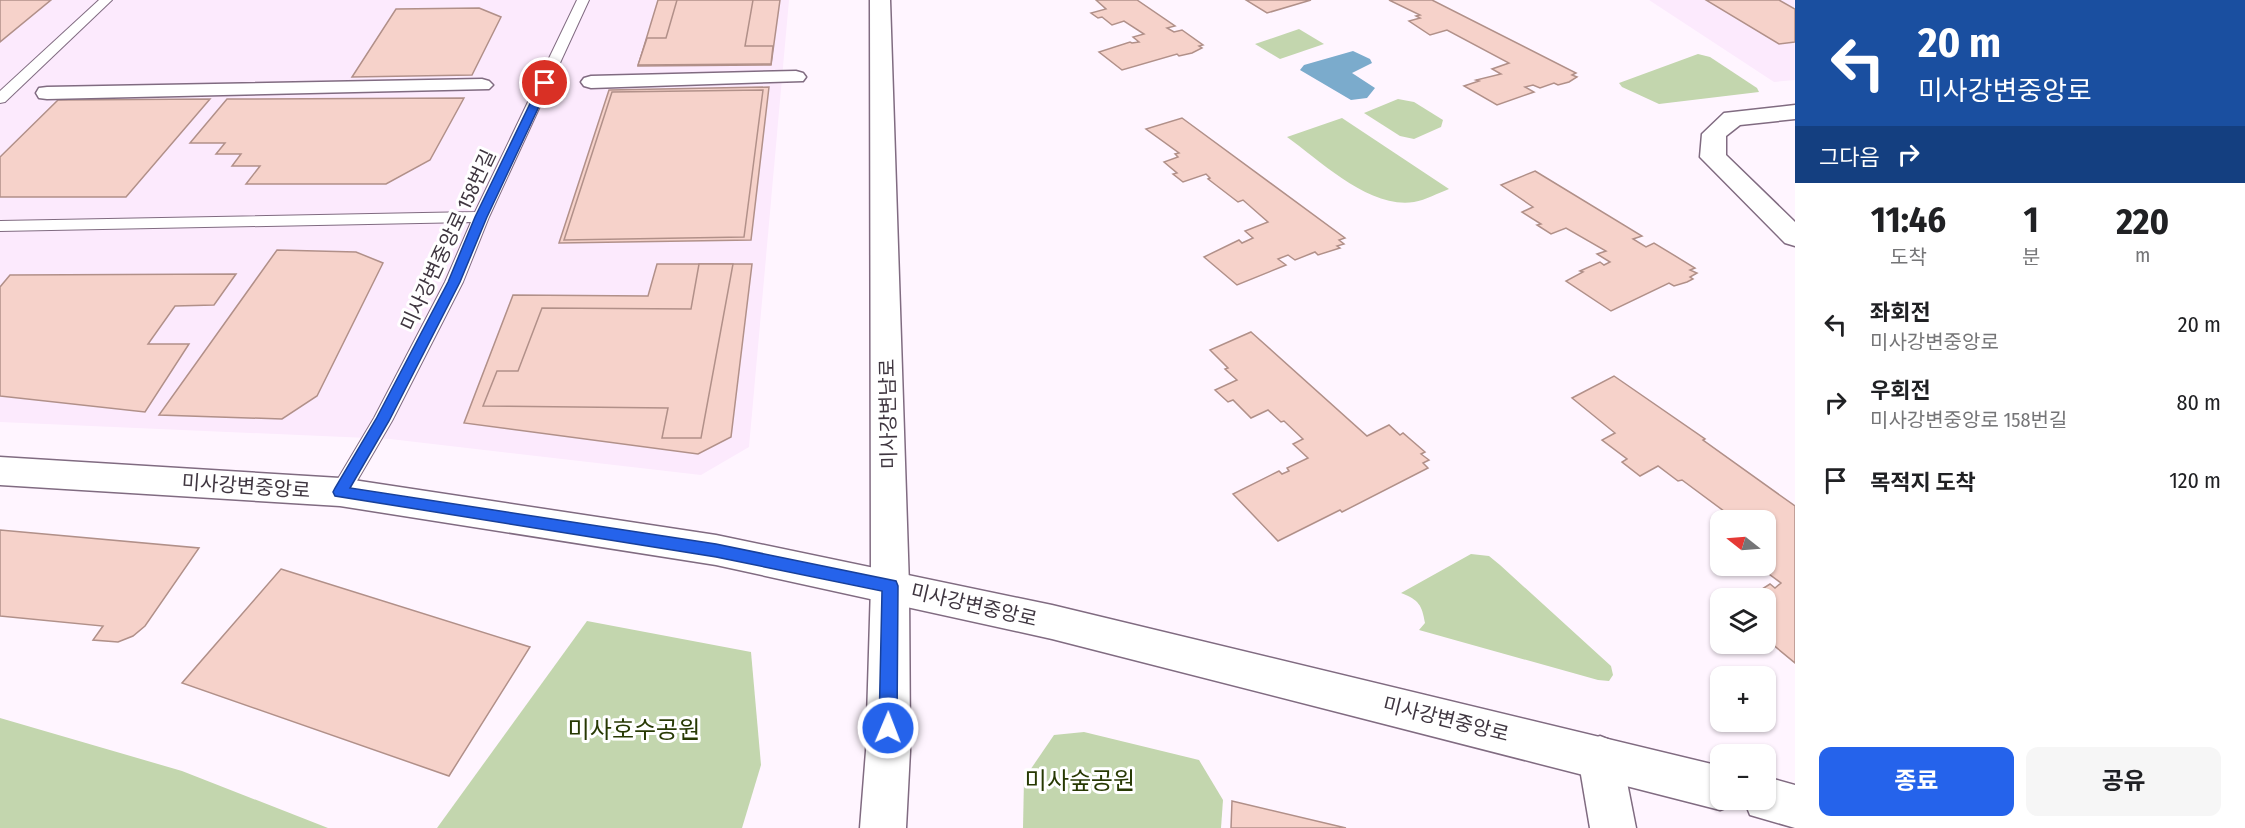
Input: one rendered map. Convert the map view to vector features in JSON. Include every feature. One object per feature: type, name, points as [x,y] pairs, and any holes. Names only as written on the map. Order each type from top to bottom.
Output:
[{"type":"street","name":"미사강변남로","points":[[880,0],[890,586],[888,751],[883,828]]},
{"type":"street","points":[[591,82],[796,77]]},
{"type":"street","points":[[47,93],[482,85]]},
{"type":"street","points":[[1795,112],[1733,118],[1714,134],[1713,157],[1795,237]]},
{"type":"street","name":"미사강변중앙로","points":[[0,471],[340,492],[716,550],[1063,625],[1710,785]]},
{"type":"street","points":[[1600,757],[1613,828]]},
{"type":"street","points":[[1776,802],[1795,807]]},
{"type":"lane","points":[[0,99],[106,0]]},
{"type":"lane","name":"미사강변중앙로 158번길","points":[[340,492],[382,421],[454,282],[481,217],[583,0]]},
{"type":"lane","points":[[0,226],[481,217]]},
{"type":"shaded area","points":[[0,0],[789,0],[749,447],[701,475],[390,439],[0,422]]},
{"type":"shaded area","points":[[1649,0],[1795,0],[1795,80],[1774,82]]},
{"type":"green space","points":[[1299,29],[1324,44],[1280,59],[1255,44]]},
{"type":"green space","points":[[1698,54],[1710,57],[1757,88],[1759,92],[1659,104],[1622,87],[1619,83]]},
{"type":"green space","points":[[1398,99],[1414,102],[1443,120],[1441,127],[1414,139],[1400,136],[1364,113]]},
{"type":"green space","points":[[1342,118],[1449,189],[1414,202],[1397,202],[1380,198],[1346,181],[1287,137]]},
{"type":"green space","points":[[1471,554],[1489,556],[1611,666],[1613,675],[1609,681],[1598,680],[1419,630],[1425,623],[1421,607],[1412,598],[1401,593]]},
{"type":"green space","name":"미사호수공원","points":[[587,621],[751,652],[761,765],[742,828],[437,828]]},
{"type":"green space","points":[[0,718],[182,771],[328,828],[0,828]]},
{"type":"green space","name":"미사숲공원","points":[[1084,732],[1199,760],[1223,800],[1221,828],[1023,828],[1024,779],[1054,735]]},
{"type":"water","points":[[1353,51],[1370,59],[1372,63],[1352,73],[1375,88],[1367,98],[1351,100],[1300,70],[1304,65]]},
{"type":"building","points":[[0,0],[51,0],[0,42]]},
{"type":"building","points":[[658,0],[780,0],[771,65],[638,66]]},
{"type":"building","points":[[677,0],[753,0],[745,46],[773,46],[771,64],[638,65],[647,38],[666,38]]},
{"type":"building","points":[[1096,0],[1137,0],[1175,26],[1167,28],[1174,32],[1182,30],[1203,45],[1199,46],[1202,48],[1192,53],[1179,56],[1177,54],[1122,70],[1099,52],[1130,42],[1139,42],[1133,37],[1144,34],[1124,21],[1112,25],[1102,17],[1098,18],[1091,13],[1106,9]]},
{"type":"building","points":[[1246,0],[1311,0],[1267,13]]},
{"type":"building","points":[[1389,0],[1432,0],[1576,73],[1572,75],[1577,77],[1558,85],[1554,83],[1540,88],[1533,85],[1525,87],[1534,92],[1497,105],[1464,86],[1479,81],[1476,80],[1501,74],[1492,69],[1509,63],[1447,30],[1430,35],[1409,21],[1420,18],[1416,16],[1420,15]]},
{"type":"building","points":[[1706,0],[1779,0],[1795,9],[1795,42],[1779,44]]},
{"type":"building","points":[[479,8],[501,17],[472,75],[352,77],[396,9]]},
{"type":"building","points":[[769,87],[751,240],[559,243],[609,90]]},
{"type":"building","points":[[763,90],[744,237],[564,240],[612,92]]},
{"type":"building","points":[[464,98],[430,160],[386,184],[246,184],[260,166],[232,166],[241,154],[216,154],[225,143],[190,143],[227,99]]},
{"type":"building","points":[[210,99],[126,197],[0,197],[0,157],[58,100]]},
{"type":"building","points":[[1182,118],[1345,238],[1339,240],[1344,244],[1337,246],[1340,248],[1318,255],[1315,252],[1295,260],[1288,255],[1278,259],[1286,265],[1237,285],[1204,257],[1239,240],[1242,243],[1253,238],[1245,231],[1268,222],[1243,200],[1238,202],[1208,179],[1210,178],[1206,174],[1183,182],[1173,174],[1177,173],[1164,162],[1178,157],[1175,154],[1179,153],[1146,129]]},
{"type":"building","points":[[1535,171],[1642,236],[1633,239],[1646,247],[1654,243],[1695,268],[1690,270],[1697,273],[1687,282],[1674,286],[1669,283],[1611,311],[1566,281],[1583,272],[1580,271],[1600,262],[1604,265],[1610,262],[1597,254],[1606,251],[1566,228],[1551,234],[1537,225],[1541,224],[1522,212],[1533,207],[1501,185]]},
{"type":"building","points":[[277,250],[356,252],[383,263],[317,396],[282,419],[159,415]]},
{"type":"building","points":[[657,264],[752,264],[731,437],[698,454],[464,423],[513,295],[648,296]]},
{"type":"building","points":[[699,264],[733,264],[701,438],[662,438],[668,408],[483,406],[497,371],[518,371],[542,308],[691,309]]},
{"type":"building","points":[[236,274],[214,305],[175,306],[148,344],[189,344],[145,412],[0,396],[0,287],[10,275]]},
{"type":"building","points":[[1251,332],[1367,436],[1389,425],[1400,435],[1403,433],[1425,452],[1421,454],[1429,460],[1423,463],[1428,468],[1342,512],[1340,510],[1278,541],[1233,494],[1279,471],[1282,474],[1289,471],[1287,468],[1308,458],[1293,444],[1303,439],[1268,410],[1251,418],[1233,400],[1228,402],[1215,390],[1237,380],[1210,350]]},
{"type":"building","points":[[1614,376],[1705,439],[1703,440],[1795,506],[1795,663],[1776,647],[1775,588],[1781,583],[1772,576],[1776,576],[1776,510],[1722,510],[1682,480],[1678,481],[1658,466],[1640,476],[1622,462],[1627,459],[1602,440],[1615,433],[1572,398]]},
{"type":"building","points":[[0,530],[199,548],[145,626],[133,636],[118,642],[93,640],[103,626],[0,616]]},
{"type":"building","points":[[281,569],[530,647],[449,776],[182,683]]},
{"type":"building","points":[[1770,584],[1775,588],[1764,588]]},
{"type":"building","points":[[1232,801],[1346,828],[1231,828]]},
{"type":"route","points":[[545,83],[481,217],[454,282],[382,421],[340,492],[716,550],[890,586],[888,728]]}]
